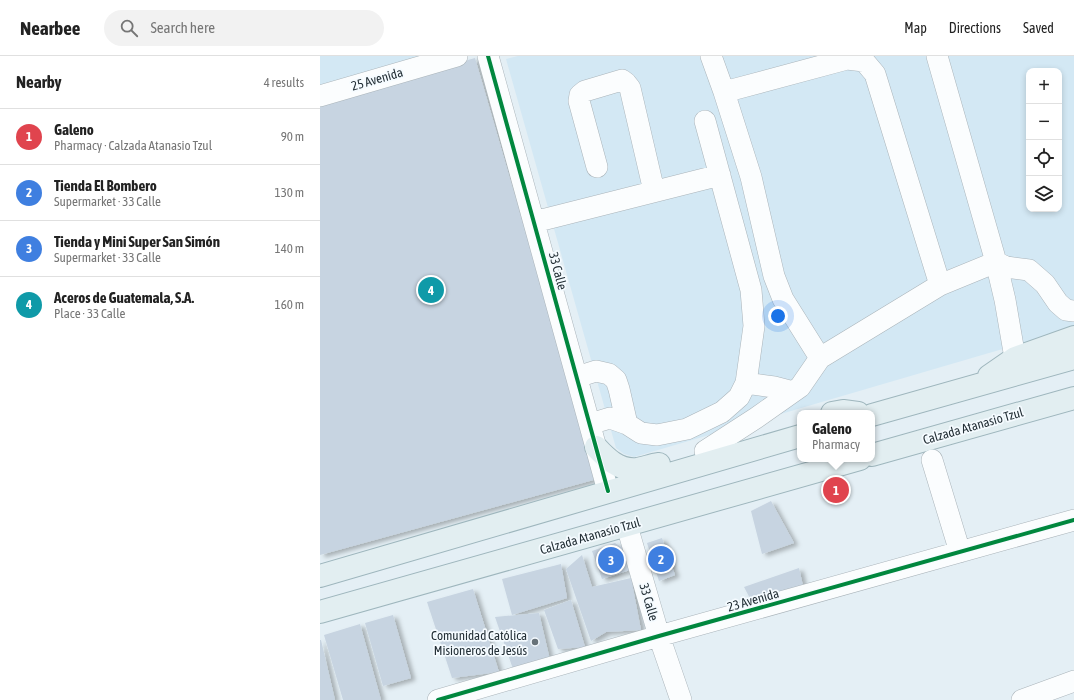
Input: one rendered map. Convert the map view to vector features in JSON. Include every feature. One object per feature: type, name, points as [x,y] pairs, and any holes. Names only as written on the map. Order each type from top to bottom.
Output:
[{"type":"main road","points":[[975,386],[1015,358],[1074,337]]},
{"type":"main road","points":[[875,413],[1074,358]]},
{"type":"main road","name":"Calzada Atanasio Tzul","points":[[875,455],[1074,398]]},
{"type":"main road","points":[[596,446],[605,457],[616,465],[626,469],[638,469],[705,451],[797,423]]},
{"type":"main road","points":[[320,576],[797,437]]},
{"type":"main road","name":"Calzada Atanasio Tzul","points":[[320,612],[850,462]]},
{"type":"street","name":"25 Avenida","points":[[320,96],[458,56]]},
{"type":"street","name":"33 Calle","points":[[488,56],[608,491]]},
{"type":"street","points":[[711,56],[751,177],[774,276],[783,299],[820,358]]},
{"type":"street","points":[[937,56],[996,262],[1005,300],[1015,358]]},
{"type":"street","points":[[724,92],[847,59],[864,61],[875,74],[940,285]]},
{"type":"street","points":[[597,167],[579,101],[580,95],[585,91],[622,80],[630,88],[654,191]]},
{"type":"street","points":[[590,424],[610,418],[627,424],[641,433],[657,435],[686,429],[722,412],[739,397],[746,383],[754,326],[751,290],[705,121]]},
{"type":"street","points":[[534,222],[720,175]]},
{"type":"street","points":[[705,451],[800,387],[820,358],[940,285],[996,262],[1006,267],[1029,270],[1045,284],[1058,303],[1066,310],[1074,311]]},
{"type":"street","points":[[577,377],[596,371],[609,374],[616,380],[627,424]]},
{"type":"street","points":[[746,383],[774,387],[793,392]]},
{"type":"street","points":[[932,460],[960,552]]},
{"type":"street","name":"23 Avenida","points":[[438,700],[659,636],[1074,520]]},
{"type":"street","name":"33 Calle","points":[[627,526],[659,636],[681,700]]},
{"type":"street","points":[[1022,700],[1074,680]]},
{"type":"shaded area","points":[[320,56],[445,56],[320,93]]},
{"type":"shaded area","points":[[518,56],[1074,56],[1074,328],[634,457],[624,454],[616,448],[506,59]]},
{"type":"building","points":[[475,58],[597,479],[320,555],[320,102]]},
{"type":"building","points":[[771,501],[794,543],[762,554],[751,511]]},
{"type":"building","points":[[662,538],[675,575],[659,581],[647,543]]},
{"type":"building","points":[[615,543],[623,548],[630,570],[602,579],[592,551]]},
{"type":"building","points":[[582,555],[592,587],[631,578],[641,630],[606,632],[591,641],[566,569]]},
{"type":"building","points":[[561,564],[567,598],[512,615],[502,579]]},
{"type":"building","points":[[799,568],[803,586],[752,602],[744,587]]},
{"type":"building","points":[[473,589],[499,672],[452,678],[427,602]]},
{"type":"building","points":[[571,600],[585,647],[558,649],[544,610]]},
{"type":"building","points":[[539,613],[550,660],[513,669],[495,617]]},
{"type":"building","points":[[393,615],[411,678],[383,686],[365,623]]},
{"type":"building","points":[[360,624],[381,700],[343,700],[324,635]]},
{"type":"building","points":[[321,640],[335,700],[320,700]]},
{"type":"cycle path","points":[[488,56],[608,491]]},
{"type":"cycle path","points":[[438,700],[659,636],[1074,520]]},
{"type":"place","name":"Aceros de Guatemala, S.A.","points":[[431,290]]},
{"type":"place","name":"Galeno","points":[[836,490]]},
{"type":"place","name":"Tienda El Bombero","points":[[661,559]]},
{"type":"place","name":"Tienda y Mini Super San Simón","points":[[611,560]]},
{"type":"place","name":"Comunidad Católica Misioneros de Jesús","points":[[535,642]]}]
